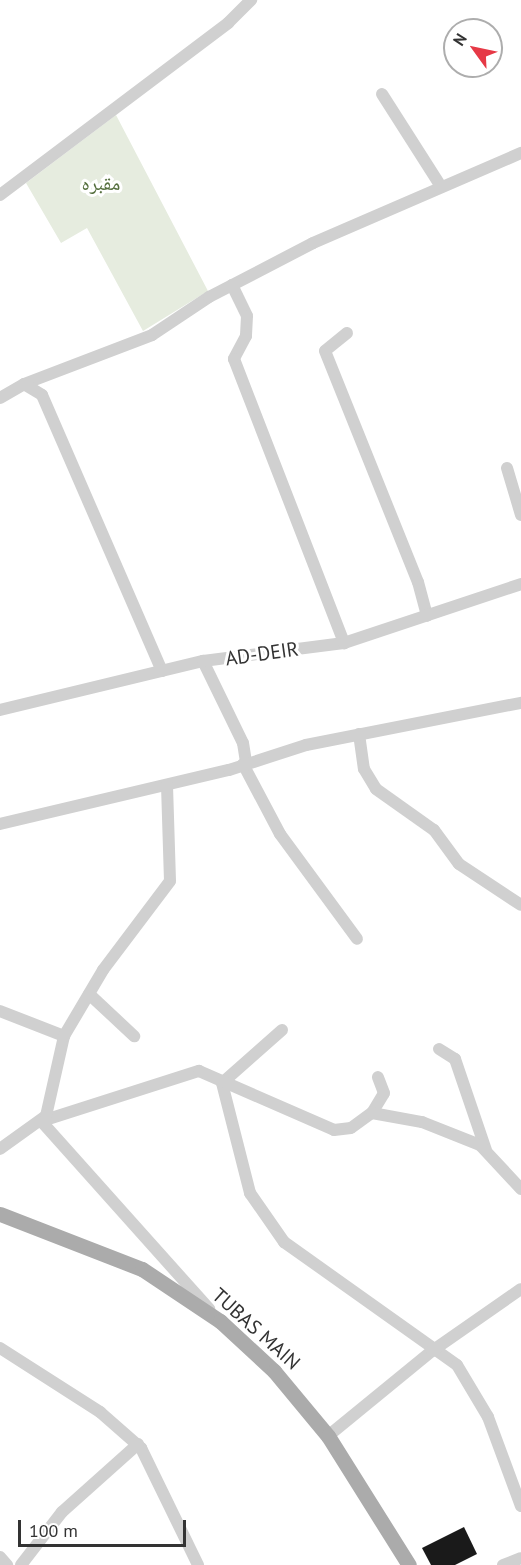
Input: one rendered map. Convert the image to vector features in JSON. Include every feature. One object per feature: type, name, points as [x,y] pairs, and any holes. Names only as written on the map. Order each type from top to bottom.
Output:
[{"type":"main road","name":"TUBAS MAIN","points":[[0,1214],[142,1269],[220,1321],[274,1371],[328,1436],[409,1565]]},
{"type":"street","points":[[0,195],[228,23],[251,0]]},
{"type":"street","points":[[382,94],[440,185]]},
{"type":"street","points":[[0,398],[24,384],[152,335],[232,285],[440,185],[521,153]]},
{"type":"street","points":[[232,285],[247,316],[246,336],[234,359],[344,643]]},
{"type":"street","points":[[347,333],[325,351],[418,582],[427,616]]},
{"type":"street","points":[[24,384],[42,395],[56,424],[162,671]]},
{"type":"street","points":[[507,468],[521,515]]},
{"type":"street","name":"AD-DEIR","points":[[0,710],[203,662],[344,643],[521,584]]},
{"type":"street","points":[[203,662],[243,743],[245,763],[280,834],[357,939]]},
{"type":"street","points":[[0,824],[167,785],[359,734],[521,703]]},
{"type":"street","points":[[359,734],[364,769],[376,789],[434,830],[459,864],[521,905]]},
{"type":"street","points":[[42,1121],[49,1111],[64,1036],[89,994],[170,881],[167,785]]},
{"type":"street","points":[[89,994],[134,1036]]},
{"type":"street","points":[[0,1011],[64,1036]]},
{"type":"street","points":[[222,1083],[282,1030]]},
{"type":"street","points":[[439,1049],[455,1059],[465,1081],[486,1150]]},
{"type":"street","points":[[0,1149],[42,1121],[191,1072],[206,1073],[222,1083],[334,1130],[351,1128],[372,1113],[384,1094],[378,1077]]},
{"type":"street","points":[[222,1083],[250,1193],[278,1236],[432,1351],[457,1365],[477,1394],[521,1506]]},
{"type":"street","points":[[372,1113],[423,1122],[486,1150],[521,1189]]},
{"type":"street","points":[[42,1121],[220,1321]]},
{"type":"street","points":[[328,1436],[432,1351],[521,1289]]},
{"type":"street","points":[[0,1348],[105,1416],[138,1444],[155,1469],[198,1565]]},
{"type":"street","points":[[21,1565],[62,1512],[138,1444]]},
{"type":"street","points":[[0,1557],[8,1565]]},
{"type":"street","points":[[503,1565],[521,1558]]},
{"type":"green space","name":"مقبره","points":[[116,115],[208,291],[143,331],[87,228],[61,243],[26,183]]},
{"type":"building","points":[[464,1527],[477,1554],[455,1565],[431,1565],[422,1548]]}]
